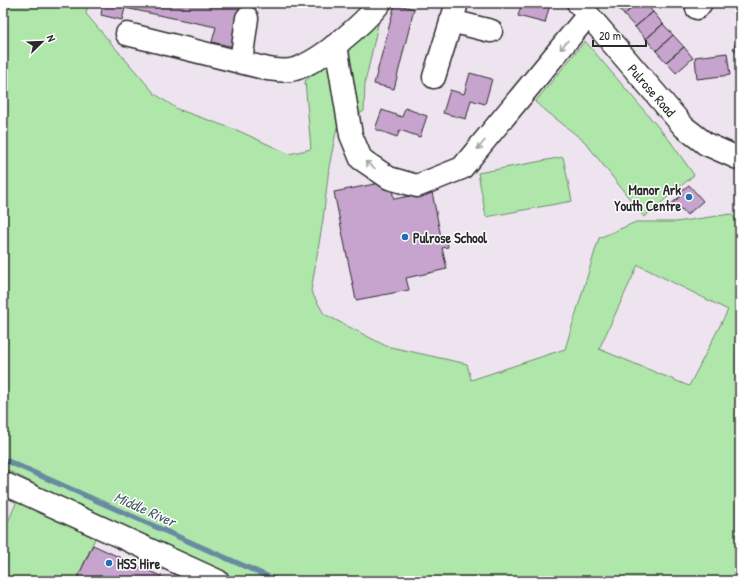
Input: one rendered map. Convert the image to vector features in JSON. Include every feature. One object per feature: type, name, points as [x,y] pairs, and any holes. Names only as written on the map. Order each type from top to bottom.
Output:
[{"type":"street","points":[[127,34],[268,69],[285,71],[295,69],[312,61],[334,46],[370,14],[380,3]]},
{"type":"street","points":[[334,46],[337,51],[351,135],[361,159],[389,178],[417,186],[462,168],[583,9]]},
{"type":"street","name":"Pulrose Road","points":[[583,9],[684,127],[706,144],[740,159]]},
{"type":"street","points":[[434,77],[454,12],[491,31]]},
{"type":"street","points":[[241,62],[247,18]]},
{"type":"street","points":[[12,487],[218,581]]},
{"type":"green space","points":[[3,3],[88,3],[86,14],[155,94],[182,112],[180,110],[239,131],[289,154],[311,149],[305,81],[379,20],[365,83],[364,111],[337,127],[329,167],[323,220],[311,291],[324,314],[386,346],[467,364],[471,380],[565,349],[599,238],[636,222],[676,222],[731,214],[740,225],[740,581],[240,581],[100,517],[3,468]],"holes":[[[638,265],[728,310],[689,386],[599,349]]]},
{"type":"green space","points":[[585,41],[670,141],[694,175],[644,217],[585,142],[535,102]]},
{"type":"green space","points":[[563,157],[572,201],[486,217],[478,173]]},
{"type":"green space","points":[[18,499],[97,534],[76,581],[3,581],[3,533]]},
{"type":"building","points":[[103,3],[243,3],[234,47],[212,42],[216,27],[125,8],[122,20],[101,15]]},
{"type":"building","points":[[522,3],[550,4],[545,23],[518,16]]},
{"type":"building","points":[[614,3],[637,3],[624,15]]},
{"type":"building","points":[[637,3],[645,3],[653,12],[635,27],[624,15]]},
{"type":"building","points":[[395,4],[414,9],[394,89],[374,84]]},
{"type":"building","points":[[653,12],[663,24],[646,39],[635,27]]},
{"type":"building","points":[[663,24],[673,35],[656,51],[646,39]]},
{"type":"building","points":[[740,34],[740,53],[733,49]]},
{"type":"building","points":[[673,35],[684,47],[666,62],[656,51]]},
{"type":"building","points":[[684,47],[693,58],[676,73],[666,62]]},
{"type":"building","points":[[727,53],[730,75],[697,79],[695,57]]},
{"type":"building","points":[[470,73],[492,79],[485,104],[471,100],[466,119],[443,113],[450,90],[464,94]]},
{"type":"building","points":[[405,108],[427,116],[420,137],[400,130],[397,137],[375,129],[382,110],[402,117]]},
{"type":"building","name":"Pulrose School","points":[[390,181],[394,199],[432,192],[441,237],[446,236],[448,247],[442,248],[447,269],[406,278],[409,290],[356,300],[334,192]]},
{"type":"building","name":"Manor Ark Youth Centre","points":[[689,185],[703,201],[687,215],[682,209],[677,213],[670,205],[683,194],[681,191]]},
{"type":"building","name":"HSS Hire","points":[[93,545],[171,581],[76,581]]},
{"type":"waterway","name":"Middle River","points":[[3,459],[278,581]]},
{"type":"place","name":"Manor Ark Youth Centre","points":[[689,197]]},
{"type":"place","name":"Pulrose School","points":[[405,237]]},
{"type":"place","name":"HSS Hire","points":[[109,563]]}]
